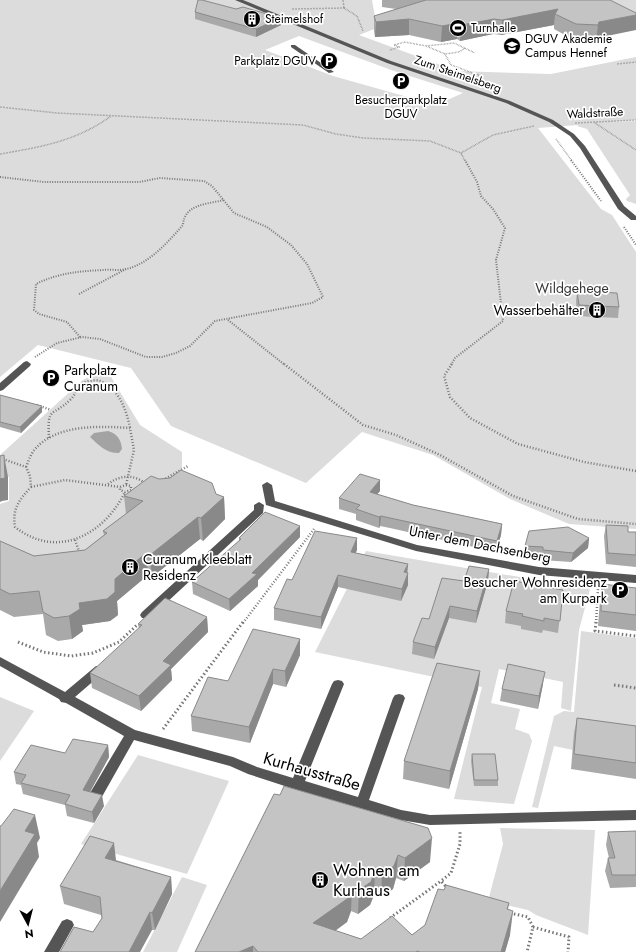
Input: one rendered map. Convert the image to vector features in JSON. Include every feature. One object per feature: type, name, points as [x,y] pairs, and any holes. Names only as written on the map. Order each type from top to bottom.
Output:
[{"type":"street","name":"Zum Steimelsberg","points":[[238,0],[372,55],[508,102],[553,123],[572,135],[583,148],[620,207],[634,218]]},
{"type":"street","points":[[293,46],[331,72]]},
{"type":"street","points":[[0,388],[27,364]]},
{"type":"street","name":"Unter dem Dachsenberg","points":[[267,485],[270,502],[323,520],[416,548],[539,571],[636,579]]},
{"type":"street","points":[[146,615],[259,511],[259,505]]},
{"type":"street","name":"Kurhausstraße","points":[[0,661],[65,699],[131,734],[233,762],[253,771],[297,785],[401,815],[430,820],[636,816]]},
{"type":"street","points":[[65,699],[107,662]]},
{"type":"street","points":[[297,785],[338,684]]},
{"type":"street","points":[[362,803],[399,698]]},
{"type":"street","points":[[94,798],[131,734]]},
{"type":"street","points":[[51,952],[67,925]]},
{"type":"path","points":[[344,0],[344,8]]},
{"type":"path","points":[[290,9],[344,8],[357,16],[363,31]]},
{"type":"path","points":[[372,55],[399,47],[394,45],[405,42],[426,46],[454,43],[475,53]]},
{"type":"path","points":[[426,46],[430,49],[445,54],[459,52],[465,48]]},
{"type":"path","points":[[445,54],[451,65],[481,76]]},
{"type":"path","points":[[617,64],[636,62]]},
{"type":"path","points":[[0,107],[57,113],[303,125],[336,134],[363,138],[430,141],[461,153],[477,182],[481,196],[493,209],[505,228],[496,260],[503,321],[455,358],[444,376],[450,397],[470,418],[518,444],[584,462],[636,471]]},
{"type":"path","points":[[0,154],[48,146],[75,138],[98,127],[111,116]]},
{"type":"path","name":"Waldstraße","points":[[461,153],[492,135],[553,123],[594,123],[636,120]]},
{"type":"path","points":[[594,123],[636,150]]},
{"type":"path","points":[[553,136],[601,202]]},
{"type":"path","points":[[0,176],[44,182],[139,182],[160,178],[204,181],[212,186],[234,213],[267,227],[291,245],[307,264],[317,281],[323,297],[312,303],[228,320],[214,321],[208,325],[193,343],[179,352],[157,358],[138,355],[100,338],[81,337],[68,338],[50,346],[27,364]]},
{"type":"path","points":[[79,294],[148,258],[178,231],[183,225],[182,219],[186,212],[192,207],[224,200]]},
{"type":"path","points":[[621,223],[636,244]]},
{"type":"path","points":[[81,337],[66,322],[39,314],[34,310],[34,294],[36,284],[48,277],[63,273],[126,269]]},
{"type":"path","points":[[228,320],[363,425],[396,436],[440,455],[513,496],[578,519],[636,524]]},
{"type":"path","points":[[49,438],[48,414],[51,410],[71,398],[81,383],[92,380],[100,381],[116,396],[129,422],[134,450],[126,485]]},
{"type":"path","points":[[34,405],[51,410]]},
{"type":"path","points":[[26,467],[37,446],[49,438],[91,428],[130,428]]},
{"type":"path","points":[[0,458],[26,467],[30,476],[31,487]]},
{"type":"path","points":[[160,481],[188,466]]},
{"type":"path","points":[[108,485],[112,480],[128,476],[136,477],[147,486],[132,488],[125,492],[120,505],[108,520],[94,532],[74,540],[65,542],[47,542],[31,538],[14,527],[12,516],[15,504],[31,487],[65,480],[108,485],[120,486],[126,485],[131,486],[132,488],[137,489]]},
{"type":"path","points":[[120,486],[120,490],[125,492]]},
{"type":"path","points":[[156,740],[309,535],[323,520]]},
{"type":"path","points":[[74,540],[82,559]]},
{"type":"path","points":[[598,576],[595,631],[636,636]]},
{"type":"path","points":[[18,642],[43,652],[71,656],[93,653],[120,642],[146,615]]},
{"type":"path","points":[[614,685],[636,688]]},
{"type":"path","points":[[386,921],[451,873],[460,844],[460,820]]},
{"type":"path","points":[[441,881],[451,893]]},
{"type":"path","points":[[507,912],[528,917],[533,927],[527,952]]},
{"type":"path","points":[[533,927],[569,937],[568,952]]},
{"type":"green space","name":"Wildgehege","points":[[0,0],[372,0],[377,28],[359,35],[457,71],[551,74],[636,57],[636,120],[613,122],[636,121],[636,204],[627,201],[626,199],[630,195],[587,129],[577,126],[578,125],[538,128],[601,209],[612,215],[636,252],[636,529],[569,524],[510,499],[433,455],[362,432],[306,483],[171,426],[131,368],[38,345],[0,377]],"holes":[[[299,36],[394,71],[463,93],[436,105],[333,76],[265,50]]]},
{"type":"green space","points":[[599,0],[636,0],[636,14]]},
{"type":"green space","points":[[95,374],[111,377],[140,425],[182,452],[182,477],[104,553],[0,560],[0,504],[9,501],[9,477],[0,477],[0,455],[83,380]]},
{"type":"green space","points":[[366,551],[590,589],[579,630],[571,711],[561,708],[563,682],[499,669],[491,703],[520,709],[515,729],[529,734],[532,741],[514,804],[454,799],[482,687],[315,652]]},
{"type":"green space","points":[[581,631],[636,638],[636,742],[573,750],[554,746],[538,808],[532,807],[554,716],[564,711],[574,712]]},
{"type":"green space","points":[[0,697],[34,711],[0,761]]},
{"type":"green space","points":[[138,755],[229,781],[187,874],[81,844]]},
{"type":"green space","points":[[500,828],[595,830],[588,935],[536,915],[528,910],[488,901],[503,844]]},
{"type":"green space","points":[[182,877],[207,885],[177,952],[143,952]]},
{"type":"shaded area","points":[[108,431],[117,436],[120,440],[122,449],[119,453],[106,450],[99,446],[90,437],[94,433]]},
{"type":"building","points":[[198,0],[236,9],[243,7],[281,18],[256,29],[195,12]]},
{"type":"building","points":[[426,0],[610,0],[636,13],[636,15],[599,22],[598,25],[576,24],[555,14],[558,9],[502,20],[494,19],[461,25],[458,23],[442,26],[409,19],[376,22],[374,16]]},
{"type":"building","points":[[577,291],[617,293],[619,307],[579,305]]},
{"type":"building","points":[[0,395],[42,406],[20,427],[0,422]]},
{"type":"building","points":[[4,455],[5,478],[0,479],[0,456]]},
{"type":"building","points":[[181,470],[212,483],[216,494],[224,497],[201,518],[198,517],[150,555],[146,553],[115,579],[115,592],[107,599],[79,603],[80,609],[69,616],[54,618],[43,612],[39,591],[10,594],[0,589],[0,541],[34,556],[85,550],[107,533],[103,531],[143,501],[124,496],[151,476],[159,479],[170,478]]},
{"type":"building","points":[[360,474],[380,480],[370,492],[413,505],[502,524],[497,541],[381,516],[379,517],[356,509],[360,505],[339,498]]},
{"type":"building","points":[[265,512],[300,526],[252,573],[257,574],[229,599],[192,582],[241,539],[239,538]]},
{"type":"building","points":[[606,525],[628,526],[628,532],[636,532],[636,555],[608,553]]},
{"type":"building","points":[[568,527],[589,538],[573,553],[543,550],[543,547],[525,546],[529,531]]},
{"type":"building","points":[[315,531],[357,538],[351,552],[408,564],[404,572],[408,573],[402,589],[338,575],[321,617],[274,608],[287,579],[292,580]]},
{"type":"building","points":[[469,566],[489,569],[477,611],[450,606],[435,647],[413,642],[422,618],[429,619],[442,578],[464,581]]},
{"type":"building","points":[[534,580],[551,583],[551,588],[563,590],[560,621],[544,618],[544,621],[522,616],[523,614],[506,611],[514,581],[532,584]]},
{"type":"building","points":[[602,584],[636,588],[636,615],[601,611]]},
{"type":"building","points":[[165,598],[207,617],[163,661],[171,665],[139,696],[90,673],[142,625],[138,624]]},
{"type":"building","points":[[253,629],[300,639],[285,671],[273,669],[249,727],[191,716],[208,677],[228,681]]},
{"type":"building","points":[[437,663],[480,671],[450,771],[404,761]]},
{"type":"building","points":[[508,664],[545,672],[539,696],[502,689]]},
{"type":"building","points":[[577,718],[636,726],[636,763],[574,754]]},
{"type":"building","points":[[73,739],[108,745],[83,790],[102,795],[92,812],[65,804],[70,795],[21,783],[26,775],[14,772],[31,745],[65,753]]},
{"type":"building","points":[[472,754],[495,754],[498,780],[474,780]]},
{"type":"building","points":[[284,786],[428,828],[432,838],[405,858],[398,855],[394,866],[382,874],[375,871],[371,882],[359,890],[352,888],[347,899],[313,923],[361,939],[392,916],[412,935],[425,925],[438,889],[444,890],[446,885],[509,903],[507,909],[513,911],[501,952],[258,952],[253,946],[239,952],[195,952],[274,794],[280,795]]},
{"type":"building","points":[[14,809],[35,815],[25,831],[35,834],[0,891],[0,826]]},
{"type":"building","points":[[636,831],[636,875],[612,875],[608,858],[615,858],[608,832]]},
{"type":"building","points":[[90,836],[114,843],[105,858],[171,877],[152,913],[150,912],[129,952],[60,952],[74,927],[93,932],[102,918],[100,897],[60,886]]},
{"type":"place","name":"Steimelshof","points":[[252,19]]},
{"type":"place","name":"Turnhalle","points":[[458,28]]},
{"type":"place","name":"DGUV Akademie Campus Hennef","points":[[512,46]]},
{"type":"place","name":"Parkplatz DGUV","points":[[329,61]]},
{"type":"place","name":"Besucherparkplatz DGUV","points":[[401,81]]},
{"type":"place","name":"Wasserbehälter","points":[[597,310]]},
{"type":"place","name":"Parkplatz Curanum","points":[[51,378]]},
{"type":"place","name":"Curanum Kleeblatt Residenz","points":[[130,567]]},
{"type":"place","name":"Besucher Wohnresidenz am Kurpark","points":[[620,590]]},
{"type":"place","name":"Wohnen am Kurhaus","points":[[320,880]]}]
